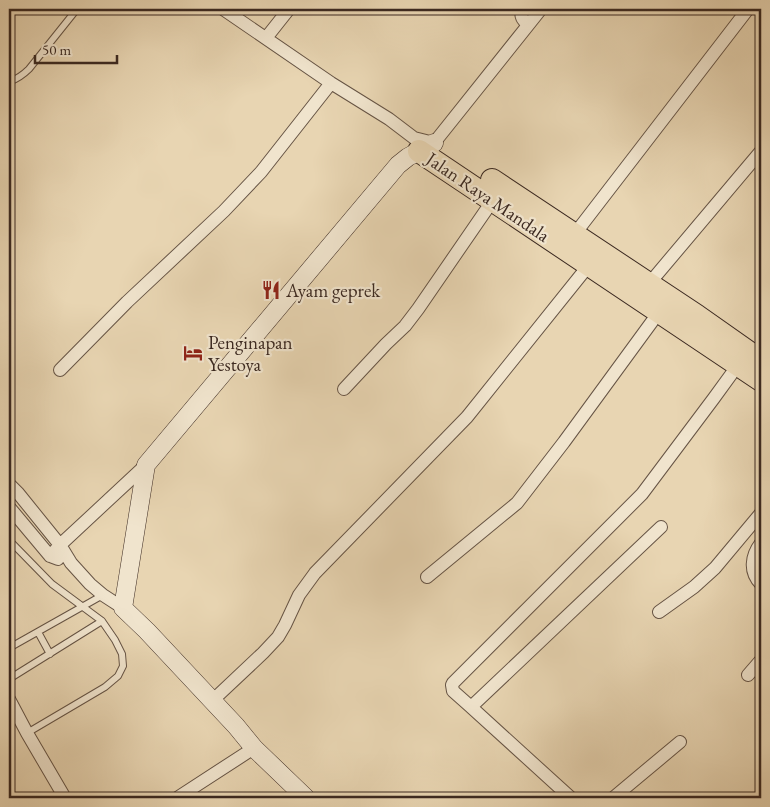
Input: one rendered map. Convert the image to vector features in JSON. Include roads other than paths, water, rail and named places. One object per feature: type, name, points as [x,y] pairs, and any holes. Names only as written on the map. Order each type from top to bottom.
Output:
[{"type":"highway","name":"Jalan Raya Mandala","points":[[423,144],[448,151],[648,285],[664,305],[738,365],[761,380]]},
{"type":"highway","name":"Jalan Raya Mandala","points":[[423,144],[493,200],[589,265],[664,305],[761,361]]},
{"type":"street","points":[[223,9],[331,84],[389,119],[423,144]]},
{"type":"street","points":[[266,38],[289,9]]},
{"type":"street","points":[[523,9],[521,17],[528,25]]},
{"type":"street","points":[[50,556],[146,465],[398,165],[423,144],[542,9]]},
{"type":"street","points":[[574,235],[748,9]]},
{"type":"street","points":[[60,370],[261,172],[331,84]]},
{"type":"street","points":[[648,285],[761,150]]},
{"type":"street","points":[[344,389],[405,326],[493,200]]},
{"type":"street","points":[[212,701],[278,637],[299,595],[315,573],[467,417],[589,265]]},
{"type":"street","points":[[427,578],[517,503],[664,305]]},
{"type":"street","points":[[571,798],[453,690],[452,685],[642,494],[738,365]]},
{"type":"street","points":[[123,608],[146,465]]},
{"type":"street","points":[[9,484],[60,545],[71,563],[90,584],[103,596],[123,608],[147,631],[254,748],[306,798]]},
{"type":"street","points":[[9,507],[50,556],[71,563]]},
{"type":"street","points":[[659,612],[694,587],[714,568],[761,513]]},
{"type":"street","points":[[471,707],[661,527]]},
{"type":"street","points":[[761,544],[756,550],[752,565],[757,580],[761,584]]},
{"type":"street","points":[[748,675],[761,660]]},
{"type":"street","points":[[9,699],[65,798]]},
{"type":"street","points":[[613,798],[680,742]]},
{"type":"street","points":[[177,798],[254,748]]},
{"type":"lane","points":[[9,82],[29,70],[77,9]]},
{"type":"lane","points":[[9,540],[52,584],[102,621],[122,654],[123,666],[118,676],[105,687],[27,733]]},
{"type":"lane","points":[[9,648],[103,596]]},
{"type":"lane","points":[[9,680],[102,621]]},
{"type":"lane","points":[[38,632],[50,654]]},
{"type":"place","name":"Ayam geprek","points":[[271,290]]},
{"type":"place","name":"Penginapan Yestoya","points":[[193,353]]}]
